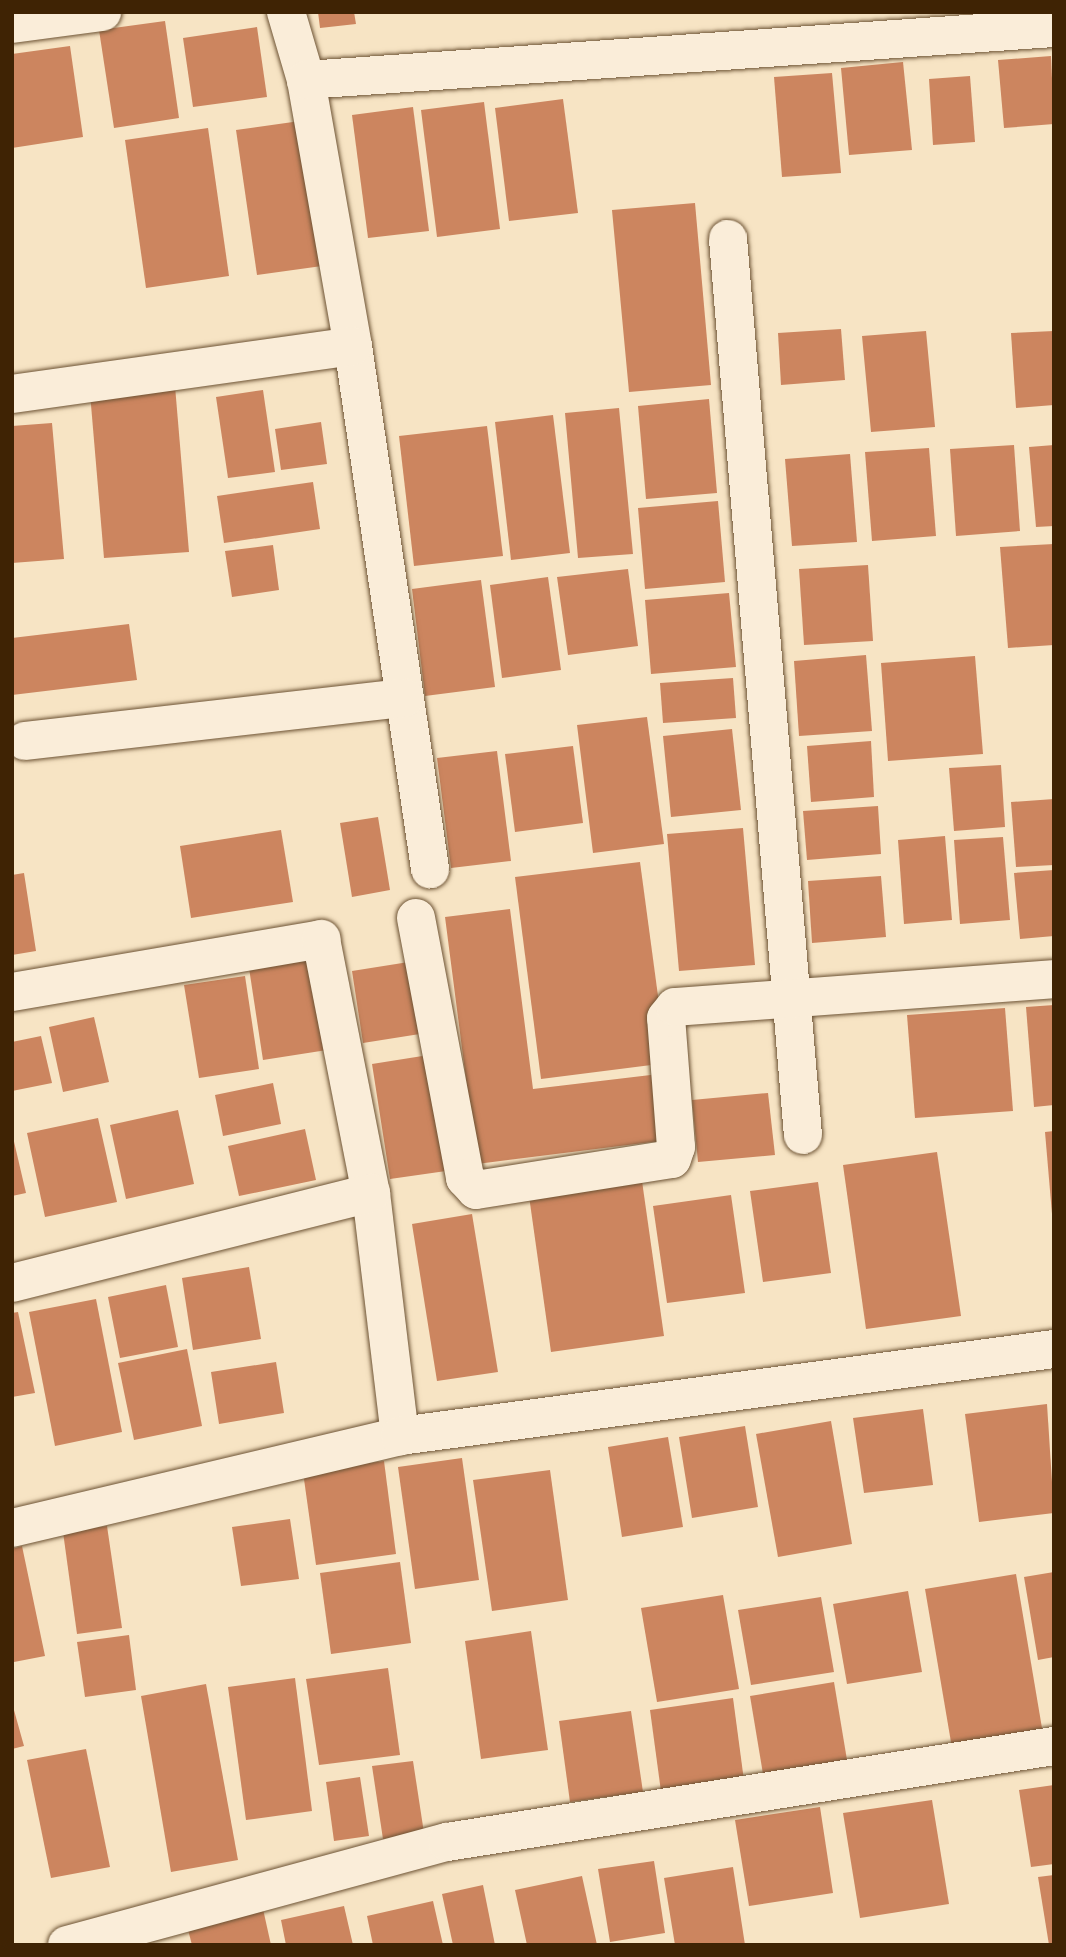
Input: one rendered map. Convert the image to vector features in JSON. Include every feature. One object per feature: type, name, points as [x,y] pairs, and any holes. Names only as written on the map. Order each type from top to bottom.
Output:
[{"type":"street","points":[[12,24],[102,12]]},
{"type":"street","points":[[286,12],[306,80],[353,345],[430,869]]},
{"type":"street","points":[[306,80],[1054,28]]},
{"type":"street","points":[[728,239],[789,999],[803,1135]]},
{"type":"street","points":[[12,394],[353,345]]},
{"type":"street","points":[[25,741],[405,698]]},
{"type":"street","points":[[416,918],[465,1178],[476,1190],[666,1164],[676,1147],[668,1010],[1054,979]]},
{"type":"street","points":[[12,992],[321,939],[372,1193],[400,1436]]},
{"type":"street","points":[[12,1283],[372,1193]]},
{"type":"street","points":[[12,1528],[400,1436],[1054,1349]]},
{"type":"street","points":[[67,1945],[447,1842],[1054,1746]]},
{"type":"building","points":[[318,12],[354,12],[356,24],[320,28]]},
{"type":"building","points":[[165,21],[179,118],[114,128],[99,30]]},
{"type":"building","points":[[257,27],[267,97],[193,107],[183,38]]},
{"type":"building","points":[[70,46],[83,137],[12,148],[12,54]]},
{"type":"building","points":[[1051,56],[1054,124],[1004,128],[998,60]]},
{"type":"building","points":[[903,62],[912,150],[849,155],[841,68]]},
{"type":"building","points":[[832,73],[841,173],[782,177],[774,77]]},
{"type":"building","points":[[970,76],[975,142],[933,145],[929,79]]},
{"type":"building","points":[[563,99],[578,213],[509,221],[495,108]]},
{"type":"building","points":[[484,102],[500,229],[437,237],[421,110]]},
{"type":"building","points":[[413,107],[429,231],[368,238],[352,115]]},
{"type":"building","points":[[300,121],[322,266],[257,275],[236,130]]},
{"type":"building","points":[[208,128],[229,276],[146,288],[125,140]]},
{"type":"building","points":[[695,203],[711,385],[629,392],[612,210]]},
{"type":"building","points":[[841,329],[845,380],[781,385],[778,333]]},
{"type":"building","points":[[926,331],[935,427],[871,432],[862,336]]},
{"type":"building","points":[[1054,331],[1054,405],[1016,408],[1011,333]]},
{"type":"building","points":[[175,386],[189,552],[104,558],[90,393]]},
{"type":"building","points":[[263,390],[275,472],[228,478],[216,397]]},
{"type":"building","points":[[709,399],[717,493],[646,499],[638,406]]},
{"type":"building","points":[[619,408],[633,554],[578,558],[565,413]]},
{"type":"building","points":[[553,415],[570,553],[511,560],[495,422]]},
{"type":"building","points":[[321,422],[327,464],[281,470],[275,429]]},
{"type":"building","points":[[52,423],[64,559],[12,563],[12,426]]},
{"type":"building","points":[[487,426],[503,556],[414,566],[399,436]]},
{"type":"building","points":[[1014,445],[1020,531],[956,536],[950,449]]},
{"type":"building","points":[[1054,445],[1054,526],[1036,527],[1029,447]]},
{"type":"building","points":[[929,448],[936,536],[872,541],[865,452]]},
{"type":"building","points":[[850,454],[857,542],[792,546],[785,459]]},
{"type":"building","points":[[313,482],[320,529],[224,543],[217,496]]},
{"type":"building","points":[[718,501],[725,582],[645,589],[638,508]]},
{"type":"building","points":[[1054,544],[1054,645],[1008,648],[1000,547]]},
{"type":"building","points":[[273,545],[279,590],[232,597],[225,551]]},
{"type":"building","points":[[868,565],[873,641],[804,645],[799,569]]},
{"type":"building","points":[[628,569],[638,646],[568,655],[557,577]]},
{"type":"building","points":[[548,577],[561,670],[502,678],[490,585]]},
{"type":"building","points":[[481,580],[495,687],[425,696],[412,589]]},
{"type":"building","points":[[729,593],[736,667],[651,674],[645,600]]},
{"type":"building","points":[[129,624],[137,680],[12,695],[12,638]]},
{"type":"building","points":[[866,655],[872,731],[799,736],[794,661]]},
{"type":"building","points":[[975,656],[983,754],[888,761],[881,663]]},
{"type":"building","points":[[733,678],[736,718],[663,723],[660,683]]},
{"type":"building","points":[[647,717],[664,844],[593,853],[577,725]]},
{"type":"building","points":[[732,729],[741,810],[671,817],[663,736]]},
{"type":"building","points":[[871,741],[874,797],[811,802],[807,746]]},
{"type":"building","points":[[573,746],[583,823],[515,832],[505,754]]},
{"type":"building","points":[[497,751],[511,861],[451,868],[437,758]]},
{"type":"building","points":[[1001,765],[1005,827],[954,831],[949,768]]},
{"type":"building","points":[[1054,799],[1054,865],[1016,867],[1011,802]]},
{"type":"building","points":[[878,806],[881,854],[807,860],[803,811]]},
{"type":"building","points":[[378,817],[390,890],[352,897],[340,823]]},
{"type":"building","points":[[743,828],[755,965],[679,971],[667,834]]},
{"type":"building","points":[[281,830],[293,902],[191,918],[180,846]]},
{"type":"building","points":[[945,836],[952,920],[904,924],[898,840]]},
{"type":"building","points":[[1003,837],[1010,920],[960,924],[954,840]]},
{"type":"building","points":[[640,862],[667,1063],[541,1079],[515,877]]},
{"type":"building","points":[[1054,870],[1054,936],[1020,939],[1014,873]]},
{"type":"building","points":[[24,873],[36,951],[12,955],[12,875]]},
{"type":"building","points":[[881,876],[886,937],[812,943],[808,881]]},
{"type":"building","points":[[510,909],[533,1089],[659,1074],[668,1140],[477,1164],[445,917]]},
{"type":"building","points":[[312,959],[327,1050],[263,1060],[249,968]]},
{"type":"building","points":[[415,961],[426,1033],[363,1043],[352,971]]},
{"type":"building","points":[[245,976],[259,1069],[199,1078],[184,985]]},
{"type":"building","points":[[1054,1005],[1054,1105],[1034,1107],[1026,1007]]},
{"type":"building","points":[[1005,1008],[1013,1111],[915,1118],[907,1015]]},
{"type":"building","points":[[94,1017],[109,1082],[63,1092],[49,1027]]},
{"type":"building","points":[[41,1036],[52,1083],[12,1091],[12,1042]]},
{"type":"building","points":[[435,1054],[453,1170],[390,1179],[372,1064]]},
{"type":"building","points":[[273,1083],[281,1124],[223,1136],[215,1095]]},
{"type":"building","points":[[768,1093],[775,1155],[698,1162],[692,1100]]},
{"type":"building","points":[[178,1110],[194,1184],[126,1199],[110,1125]]},
{"type":"building","points":[[98,1118],[117,1202],[45,1217],[27,1133]]},
{"type":"building","points":[[305,1129],[316,1180],[239,1196],[228,1146]]},
{"type":"building","points":[[1054,1131],[1054,1214],[1052,1214],[1045,1132]]},
{"type":"building","points":[[12,1133],[26,1193],[12,1196]]},
{"type":"building","points":[[937,1152],[961,1316],[866,1329],[843,1165]]},
{"type":"building","points":[[642,1181],[664,1336],[551,1352],[529,1196]]},
{"type":"building","points":[[818,1182],[831,1273],[763,1282],[750,1191]]},
{"type":"building","points":[[731,1195],[745,1293],[667,1303],[653,1206]]},
{"type":"building","points":[[472,1214],[498,1372],[437,1381],[412,1224]]},
{"type":"building","points":[[249,1267],[261,1339],[193,1350],[182,1278]]},
{"type":"building","points":[[166,1285],[178,1347],[120,1358],[108,1297]]},
{"type":"building","points":[[96,1299],[122,1432],[55,1446],[29,1312]]},
{"type":"building","points":[[18,1312],[35,1393],[12,1397],[12,1313]]},
{"type":"building","points":[[187,1349],[202,1426],[134,1440],[118,1363]]},
{"type":"building","points":[[276,1362],[284,1413],[219,1424],[211,1372]]},
{"type":"building","points":[[1047,1404],[1054,1513],[979,1522],[965,1414]]},
{"type":"building","points":[[923,1409],[933,1485],[864,1493],[853,1418]]},
{"type":"building","points":[[831,1421],[852,1544],[778,1557],[756,1434]]},
{"type":"building","points":[[745,1426],[758,1507],[692,1518],[679,1437]]},
{"type":"building","points":[[668,1437],[683,1527],[622,1537],[608,1447]]},
{"type":"building","points":[[462,1458],[479,1580],[415,1589],[398,1467]]},
{"type":"building","points":[[384,1461],[396,1554],[316,1565],[303,1472]]},
{"type":"building","points":[[550,1470],[568,1600],[492,1611],[473,1480]]},
{"type":"building","points":[[290,1519],[299,1579],[241,1586],[232,1527]]},
{"type":"building","points":[[107,1526],[122,1628],[77,1634],[63,1532]]},
{"type":"building","points":[[22,1546],[45,1656],[14,1662],[12,1549]]},
{"type":"building","points":[[400,1562],[411,1643],[331,1654],[320,1573]]},
{"type":"building","points":[[1054,1572],[1054,1657],[1038,1660],[1024,1577]]},
{"type":"building","points":[[1016,1574],[1044,1740],[953,1754],[925,1589]]},
{"type":"building","points":[[908,1591],[922,1672],[847,1684],[833,1604]]},
{"type":"building","points":[[723,1595],[739,1689],[657,1702],[641,1608]]},
{"type":"building","points":[[821,1597],[834,1672],[751,1685],[738,1610]]},
{"type":"building","points":[[531,1631],[548,1750],[481,1759],[465,1641]]},
{"type":"building","points":[[129,1635],[136,1690],[85,1697],[77,1642]]},
{"type":"building","points":[[388,1668],[400,1755],[319,1765],[306,1679]]},
{"type":"building","points":[[295,1678],[312,1811],[246,1820],[228,1687]]},
{"type":"building","points":[[834,1682],[848,1766],[764,1780],[750,1696]]},
{"type":"building","points":[[206,1684],[238,1860],[171,1872],[141,1696]]},
{"type":"building","points":[[733,1698],[745,1788],[662,1799],[650,1710]]},
{"type":"building","points":[[12,1703],[24,1746],[12,1749]]},
{"type":"building","points":[[631,1711],[643,1792],[570,1802],[559,1721]]},
{"type":"building","points":[[86,1749],[110,1867],[51,1878],[27,1760]]},
{"type":"building","points":[[413,1761],[424,1833],[383,1839],[372,1766]]},
{"type":"building","points":[[360,1777],[369,1836],[334,1841],[326,1782]]},
{"type":"building","points":[[1054,1785],[1054,1864],[1031,1867],[1019,1790]]},
{"type":"building","points":[[932,1800],[949,1904],[860,1918],[843,1813]]},
{"type":"building","points":[[820,1807],[833,1893],[749,1906],[735,1820]]},
{"type":"building","points":[[654,1861],[665,1933],[610,1942],[598,1869]]},
{"type":"building","points":[[733,1867],[745,1945],[675,1945],[664,1878]]},
{"type":"building","points":[[1054,1875],[1054,1945],[1049,1945],[1038,1877]]},
{"type":"building","points":[[582,1876],[597,1945],[527,1945],[515,1890]]},
{"type":"building","points":[[483,1885],[495,1945],[453,1945],[442,1894]]},
{"type":"building","points":[[433,1901],[443,1945],[373,1945],[367,1916]]},
{"type":"building","points":[[344,1906],[353,1945],[286,1945],[281,1920]]},
{"type":"building","points":[[263,1909],[271,1945],[192,1945],[187,1926]]}]
